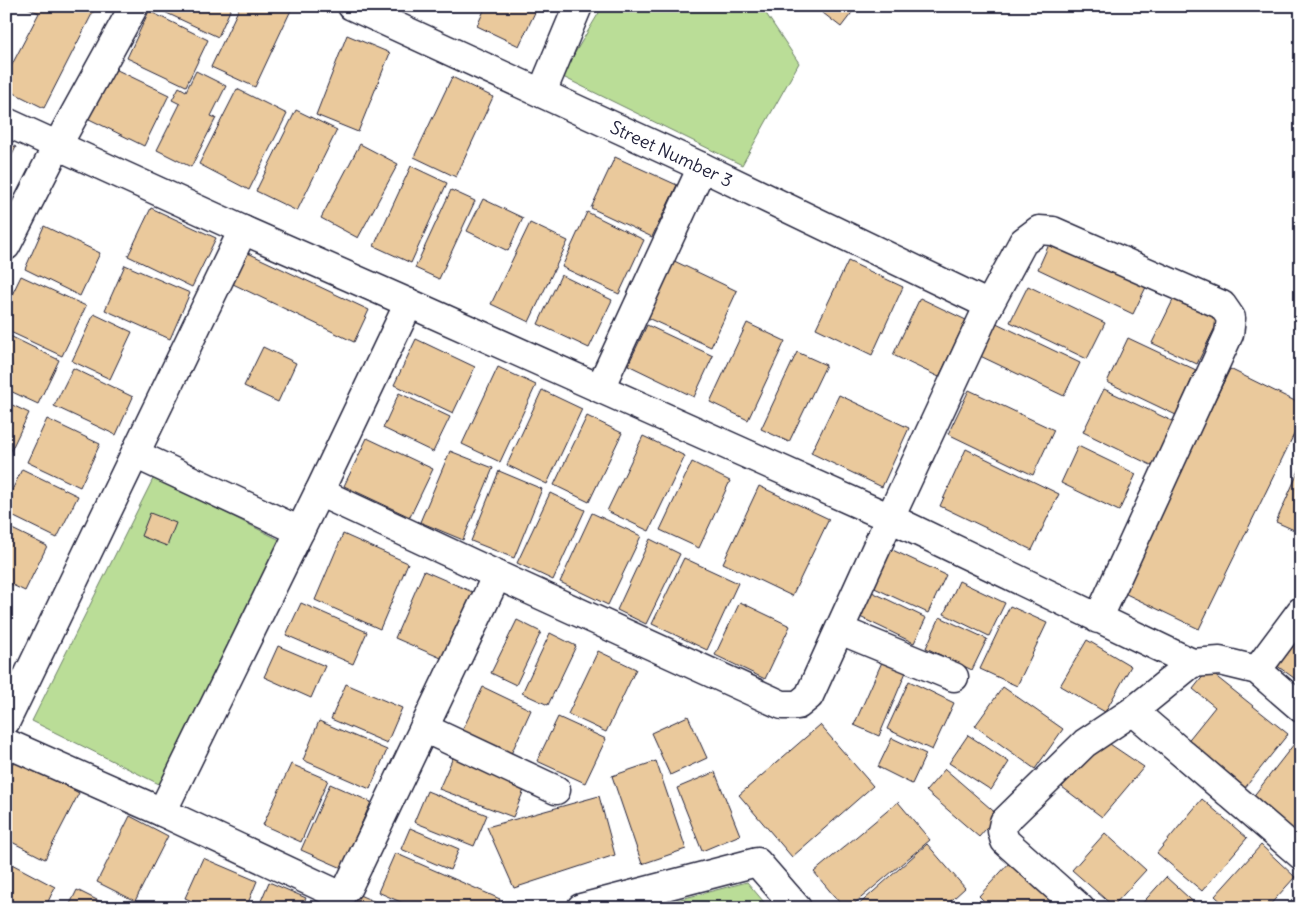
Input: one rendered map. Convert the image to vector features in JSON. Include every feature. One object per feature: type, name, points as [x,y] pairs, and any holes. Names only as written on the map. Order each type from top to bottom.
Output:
[{"type":"street","points":[[6,246],[57,146],[134,6]]},
{"type":"street","name":"Street Number 3","points":[[352,6],[702,166],[989,305]]},
{"type":"street","points":[[542,92],[578,6]]},
{"type":"street","points":[[6,122],[243,230],[890,518],[1192,663],[1220,661],[1257,670],[1301,708]]},
{"type":"street","points":[[600,388],[702,166]]},
{"type":"street","points":[[6,721],[243,230]]},
{"type":"street","points":[[320,492],[782,705],[798,705],[809,696],[989,305],[1023,242],[1039,230],[1054,231],[1222,305],[1231,318],[1229,334],[1098,618]]},
{"type":"street","points":[[162,812],[320,492],[409,303]]},
{"type":"street","points":[[135,454],[300,531]]},
{"type":"street","points":[[6,744],[162,812],[333,892],[342,893],[348,887],[497,575]]},
{"type":"street","points":[[1257,670],[1301,611]]},
{"type":"street","points":[[840,630],[954,678]]},
{"type":"street","points":[[1080,908],[1005,841],[1002,831],[1004,822],[1085,743],[1133,711],[1192,663]]},
{"type":"street","points":[[1133,711],[1301,855]]},
{"type":"street","points":[[424,728],[556,790]]},
{"type":"street","points":[[582,908],[756,862],[797,908]]},
{"type":"green space","points":[[603,6],[761,6],[799,63],[742,165],[561,76]]},
{"type":"green space","points":[[154,477],[282,541],[161,785],[32,721]]},
{"type":"green space","points":[[747,882],[769,908],[646,908]]},
{"type":"building","points":[[24,6],[87,6],[94,10],[44,108],[6,89],[6,76],[39,13]]},
{"type":"building","points":[[159,6],[232,6],[218,37],[158,9]]},
{"type":"building","points":[[240,6],[288,6],[292,8],[255,87],[211,67]]},
{"type":"building","points":[[486,6],[538,6],[519,46],[477,26]]},
{"type":"building","points":[[814,6],[857,6],[841,27]]},
{"type":"building","points":[[149,11],[208,40],[186,86],[127,58]]},
{"type":"building","points":[[347,35],[390,53],[358,132],[316,115]]},
{"type":"building","points":[[113,68],[169,95],[144,146],[87,118]]},
{"type":"building","points":[[196,71],[226,86],[211,116],[216,118],[191,167],[157,150],[180,104],[172,100],[179,87],[186,91]]},
{"type":"building","points":[[452,77],[493,97],[456,177],[414,157]]},
{"type":"building","points":[[237,89],[287,114],[249,190],[199,164]]},
{"type":"building","points":[[296,110],[337,130],[297,211],[256,191]]},
{"type":"building","points":[[6,142],[16,147],[6,167]]},
{"type":"building","points":[[360,144],[398,164],[358,238],[321,218]]},
{"type":"building","points":[[615,157],[677,185],[652,237],[591,208]]},
{"type":"building","points":[[411,166],[447,183],[411,263],[374,246]]},
{"type":"building","points":[[451,190],[475,201],[439,279],[415,268]]},
{"type":"building","points":[[483,199],[523,218],[508,251],[467,231]]},
{"type":"building","points":[[151,208],[216,238],[192,287],[128,256]]},
{"type":"building","points":[[587,212],[644,240],[619,294],[562,267]]},
{"type":"building","points":[[530,223],[568,241],[529,322],[491,304]]},
{"type":"building","points":[[44,226],[100,253],[80,296],[25,269]]},
{"type":"building","points":[[1051,240],[1147,285],[1133,314],[1038,269]]},
{"type":"building","points":[[248,253],[369,310],[354,342],[233,284]]},
{"type":"building","points":[[668,258],[737,291],[711,347],[641,315]]},
{"type":"building","points":[[848,261],[903,287],[872,355],[816,328]]},
{"type":"building","points":[[125,265],[190,293],[170,339],[105,310]]},
{"type":"building","points":[[561,275],[612,300],[589,348],[538,324]]},
{"type":"building","points":[[21,276],[86,306],[62,356],[6,330],[6,307]]},
{"type":"building","points":[[1028,286],[1105,323],[1087,359],[1010,322]]},
{"type":"building","points":[[1177,292],[1222,313],[1197,364],[1152,343]]},
{"type":"building","points":[[920,298],[966,320],[939,377],[893,355]]},
{"type":"building","points":[[94,314],[132,332],[110,379],[72,361]]},
{"type":"building","points":[[992,321],[1080,363],[1064,396],[976,354]]},
{"type":"building","points":[[747,323],[785,341],[748,420],[710,402]]},
{"type":"building","points":[[647,325],[713,356],[694,397],[628,365]]},
{"type":"building","points":[[6,334],[59,360],[38,404],[6,389]]},
{"type":"building","points":[[1128,338],[1196,370],[1176,415],[1107,382]]},
{"type":"building","points":[[416,339],[475,367],[453,413],[394,385]]},
{"type":"building","points":[[263,347],[296,363],[278,402],[244,386]]},
{"type":"building","points":[[797,352],[826,365],[789,442],[761,429]]},
{"type":"building","points":[[498,367],[536,385],[500,462],[462,444]]},
{"type":"building","points":[[73,368],[133,397],[116,435],[54,406]]},
{"type":"building","points":[[1230,369],[1301,404],[1301,420],[1199,629],[1122,592]]},
{"type":"building","points":[[1104,389],[1174,422],[1153,466],[1083,432]]},
{"type":"building","points":[[542,390],[582,409],[547,484],[507,465]]},
{"type":"building","points":[[969,390],[1054,430],[1033,475],[948,434]]},
{"type":"building","points":[[399,393],[450,417],[433,452],[383,428]]},
{"type":"building","points":[[839,395],[909,428],[882,487],[811,453]]},
{"type":"building","points":[[6,402],[29,413],[6,461]]},
{"type":"building","points":[[587,416],[622,433],[589,502],[554,485]]},
{"type":"building","points":[[47,419],[100,444],[80,487],[27,462]]},
{"type":"building","points":[[643,436],[685,456],[649,531],[607,511]]},
{"type":"building","points":[[367,438],[433,469],[410,517],[344,486]]},
{"type":"building","points":[[1078,446],[1136,474],[1119,511],[1061,483]]},
{"type":"building","points":[[966,449],[1059,494],[1032,550],[940,506]]},
{"type":"building","points":[[450,451],[493,468],[463,540],[420,522]]},
{"type":"building","points":[[692,462],[730,481],[699,548],[660,530]]},
{"type":"building","points":[[1301,466],[1301,533],[1276,522]]},
{"type":"building","points":[[22,469],[78,496],[57,538],[6,513],[6,503]]},
{"type":"building","points":[[499,471],[542,489],[514,558],[471,541]]},
{"type":"building","points":[[759,486],[829,519],[792,596],[723,563]]},
{"type":"building","points":[[550,493],[585,510],[553,580],[517,563]]},
{"type":"building","points":[[150,513],[176,523],[167,546],[141,536]]},
{"type":"building","points":[[592,513],[641,536],[608,605],[560,582]]},
{"type":"building","points":[[6,526],[47,546],[25,591],[6,582]]},
{"type":"building","points":[[343,534],[408,563],[380,629],[315,600]]},
{"type":"building","points":[[650,539],[680,554],[646,624],[617,610]]},
{"type":"building","points":[[884,546],[946,575],[928,613],[866,584]]},
{"type":"building","points":[[684,558],[738,583],[707,650],[652,624]]},
{"type":"building","points":[[424,571],[477,594],[448,661],[395,638]]},
{"type":"building","points":[[959,581],[1005,603],[989,636],[944,614]]},
{"type":"building","points":[[872,592],[926,618],[914,643],[860,617]]},
{"type":"building","points":[[740,602],[790,626],[765,679],[715,655]]},
{"type":"building","points":[[301,603],[367,632],[353,664],[286,635]]},
{"type":"building","points":[[1010,606],[1047,623],[1017,686],[980,669]]},
{"type":"building","points":[[940,617],[987,639],[972,670],[926,648]]},
{"type":"building","points":[[517,620],[541,632],[516,685],[491,673]]},
{"type":"building","points":[[1301,626],[1301,683],[1273,663]]},
{"type":"building","points":[[550,633],[576,646],[548,705],[522,693]]},
{"type":"building","points":[[1087,640],[1131,666],[1105,712],[1060,686]]},
{"type":"building","points":[[278,646],[325,666],[311,698],[264,677]]},
{"type":"building","points":[[598,651],[636,669],[606,732],[568,714]]},
{"type":"building","points":[[882,662],[906,672],[879,736],[854,725]]},
{"type":"building","points":[[1208,670],[1288,734],[1244,789],[1186,743],[1215,707],[1193,689]]},
{"type":"building","points":[[909,681],[954,703],[932,750],[887,729]]},
{"type":"building","points":[[346,684],[402,708],[387,743],[331,719]]},
{"type":"building","points":[[483,687],[531,710],[511,754],[462,731]]},
{"type":"building","points":[[1003,687],[1063,729],[1035,769],[975,726]]},
{"type":"building","points":[[688,716],[707,758],[670,775],[651,733]]},
{"type":"building","points":[[558,717],[606,739],[585,783],[537,761]]},
{"type":"building","points":[[319,721],[387,750],[370,789],[303,760]]},
{"type":"building","points":[[820,725],[873,786],[792,857],[739,795]]},
{"type":"building","points":[[968,735],[1009,762],[991,790],[949,763]]},
{"type":"building","points":[[892,738],[926,754],[912,784],[878,767]]},
{"type":"building","points":[[1101,738],[1144,767],[1102,817],[1062,787]]},
{"type":"building","points":[[1294,744],[1301,749],[1301,826],[1296,832],[1252,798]]},
{"type":"building","points":[[455,753],[526,785],[513,817],[439,789]]},
{"type":"building","points":[[6,755],[79,793],[45,859],[6,839]]},
{"type":"building","points":[[656,761],[686,849],[642,864],[612,776]]},
{"type":"building","points":[[291,764],[328,780],[301,842],[263,825]]},
{"type":"building","points":[[945,769],[998,815],[979,837],[926,791]]},
{"type":"building","points":[[715,772],[740,835],[702,851],[677,788]]},
{"type":"building","points":[[330,784],[371,802],[342,868],[301,850]]},
{"type":"building","points":[[427,791],[487,815],[474,846],[414,822]]},
{"type":"building","points":[[599,796],[615,855],[514,888],[487,827]]},
{"type":"building","points":[[1202,799],[1247,838],[1202,891],[1157,853]]},
{"type":"building","points":[[898,802],[930,840],[849,908],[844,908],[814,872]]},
{"type":"building","points":[[130,816],[168,836],[135,901],[97,882]]},
{"type":"building","points":[[410,828],[459,849],[450,870],[401,849]]},
{"type":"building","points":[[1105,833],[1146,870],[1113,906],[1072,870]]},
{"type":"building","points":[[927,844],[965,888],[943,908],[855,908]]},
{"type":"building","points":[[1261,845],[1295,877],[1267,908],[1228,908],[1215,896]]},
{"type":"building","points":[[395,853],[500,899],[497,908],[414,908],[378,892]]},
{"type":"building","points":[[203,858],[257,881],[246,908],[207,908],[185,898]]},
{"type":"building","points":[[6,861],[55,887],[45,908],[6,908]]},
{"type":"building","points":[[1010,862],[1057,906],[1056,908],[991,908],[979,896]]},
{"type":"building","points":[[1166,877],[1200,908],[1138,908]]},
{"type":"building","points":[[269,882],[306,898],[301,908],[258,908]]},
{"type":"building","points":[[77,890],[113,908],[68,908]]},
{"type":"building","points":[[357,894],[389,908],[351,908]]}]
